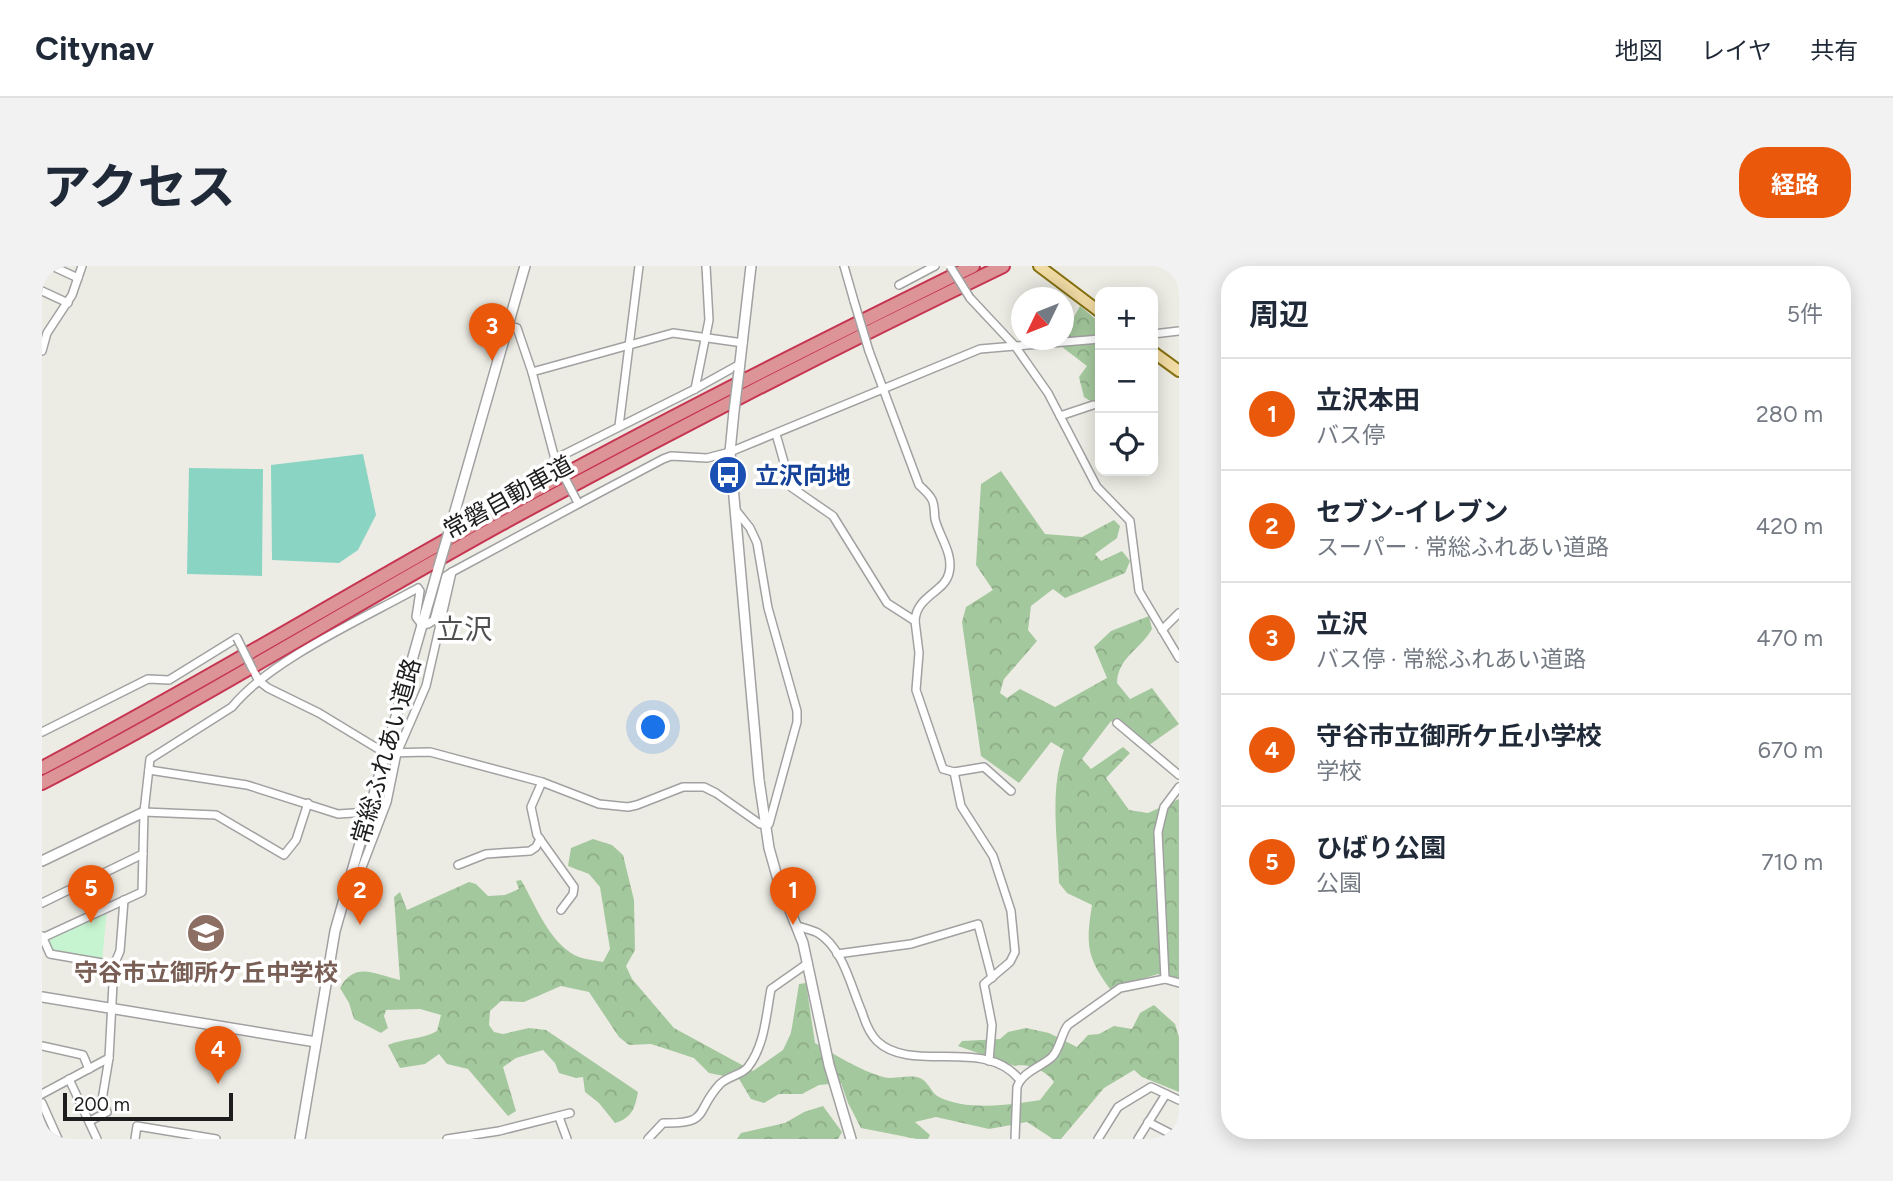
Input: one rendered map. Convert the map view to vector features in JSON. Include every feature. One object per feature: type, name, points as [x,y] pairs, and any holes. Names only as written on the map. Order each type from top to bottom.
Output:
[{"type":"highway","name":"常磐自動車道","points":[[42,768],[614,448],[757,373],[973,266]]},
{"type":"highway","name":"常磐自動車道","points":[[42,783],[621,459],[787,372],[1003,266]]},
{"type":"main road","points":[[1042,267],[1095,308]]},
{"type":"main road","points":[[1158,356],[1179,371]]},
{"type":"street","points":[[52,266],[78,278]]},
{"type":"street","points":[[42,351],[44,333],[68,303],[82,266]]},
{"type":"street","points":[[525,266],[508,326],[517,328],[532,372],[555,459],[577,502]]},
{"type":"street","points":[[619,426],[639,266]]},
{"type":"street","points":[[695,389],[709,320],[706,266]]},
{"type":"street","points":[[751,266],[730,452],[765,824],[773,864],[808,963],[828,1065],[852,1139]]},
{"type":"street","points":[[844,266],[869,351],[919,485],[933,499],[935,520],[947,549],[949,573],[915,613],[919,653],[916,690],[943,769],[954,772],[984,766],[1011,791]]},
{"type":"street","points":[[899,285],[935,266]]},
{"type":"street","points":[[950,266],[970,298],[1011,341]]},
{"type":"street","points":[[42,291],[68,303]]},
{"type":"street","name":"常総ふれあい道路","points":[[300,1139],[333,940],[345,891],[508,326]]},
{"type":"street","points":[[1158,333],[1179,331]]},
{"type":"street","points":[[532,372],[673,333],[743,343]]},
{"type":"street","points":[[1074,341],[1095,339]]},
{"type":"street","points":[[114,965],[50,954],[42,937],[142,892],[144,813],[150,759],[232,707],[259,681],[305,650],[418,588],[420,591],[416,617],[422,625],[428,624],[434,620],[446,576],[577,502],[671,456],[707,458],[730,452],[981,349],[1011,346]]},
{"type":"street","points":[[1019,350],[1041,382],[1097,487],[1130,521],[1139,590],[1179,657]]},
{"type":"street","points":[[555,459],[740,367]]},
{"type":"street","points":[[1060,416],[1093,405]]},
{"type":"street","points":[[776,434],[791,487],[833,516],[887,603],[915,621]]},
{"type":"street","points":[[42,732],[148,678],[169,680],[237,638],[259,681],[268,688],[319,713],[385,753],[430,752],[542,782],[599,804],[637,806],[683,787],[704,787],[760,824],[769,824],[797,722],[797,710],[768,608],[757,543],[750,528],[735,509]]},
{"type":"street","points":[[345,891],[353,891],[359,878],[387,802],[397,753],[426,686],[452,572]]},
{"type":"street","points":[[1162,630],[1179,613]]},
{"type":"street","points":[[1117,723],[1179,775]]},
{"type":"street","points":[[149,770],[247,785],[338,814],[369,812]]},
{"type":"street","points":[[954,772],[961,806],[993,856],[1011,911],[1015,951],[1010,962],[984,984],[992,1025],[989,1061]]},
{"type":"street","points":[[542,782],[531,807],[540,839],[574,887],[573,894],[561,910]]},
{"type":"street","points":[[1165,979],[1158,832],[1164,807],[1179,787]]},
{"type":"street","points":[[42,861],[144,813],[216,815],[284,855],[296,839],[309,803]]},
{"type":"street","points":[[458,865],[486,854],[530,851],[540,839]]},
{"type":"street","points":[[42,903],[143,854]]},
{"type":"street","points":[[90,1121],[107,1112],[102,1100],[109,1058],[114,965],[120,951],[124,901]]},
{"type":"street","points":[[837,954],[911,944],[978,924],[992,978]]},
{"type":"street","points":[[797,926],[816,932],[837,954],[868,1029],[877,1042],[896,1051],[926,1056],[976,1057],[1014,1073],[1019,1079]]},
{"type":"street","points":[[648,1139],[663,1123],[689,1124],[699,1115],[720,1084],[747,1069],[760,1045],[771,989],[808,963]]},
{"type":"street","points":[[1015,1139],[1019,1079],[1055,1055],[1063,1032],[1068,1026],[1120,988],[1165,979],[1179,983]]},
{"type":"street","points":[[42,997],[316,1042]]},
{"type":"street","points":[[42,1046],[83,1055],[89,1069]]},
{"type":"street","points":[[42,1094],[109,1058]]},
{"type":"street","points":[[69,1079],[97,1139]]},
{"type":"street","points":[[1098,1139],[1118,1107],[1151,1087],[1179,1100]]},
{"type":"street","points":[[1138,1139],[1166,1094]]},
{"type":"street","points":[[42,1103],[58,1139]]},
{"type":"street","points":[[449,1139],[499,1131],[570,1113]]},
{"type":"street","points":[[559,1117],[567,1139]]},
{"type":"street","points":[[1148,1122],[1179,1138]]},
{"type":"street","points":[[135,1139],[137,1126],[216,1139]]},
{"type":"green space","points":[[1080,306],[1095,319],[1095,404],[1084,397],[1079,377],[1087,366],[1066,350],[1074,350],[1074,317]]},
{"type":"green space","points":[[1001,471],[1045,534],[1082,537],[1114,520],[1120,526],[1117,538],[1095,554],[1101,561],[1122,551],[1130,561],[1125,573],[1065,598],[1053,589],[1031,606],[1028,630],[1037,641],[1004,679],[1000,693],[1007,698],[1020,689],[1055,707],[1107,678],[1094,647],[1111,631],[1149,616],[1152,629],[1121,666],[1117,683],[1130,699],[1152,688],[1179,724],[1145,748],[1137,746],[1111,721],[1082,759],[1091,769],[1123,747],[1130,753],[1106,778],[1129,810],[1148,813],[1179,799],[1179,981],[1158,974],[1110,989],[1096,967],[1089,940],[1092,905],[1067,893],[1059,883],[1056,799],[1059,766],[1064,750],[1051,742],[1019,783],[981,756],[962,622],[966,607],[993,590],[976,565],[981,484]]},
{"type":"green space","points":[[593,839],[612,845],[623,855],[634,900],[635,950],[626,966],[632,979],[674,1028],[753,1071],[783,1050],[791,1033],[799,984],[806,983],[815,1043],[874,1074],[887,1078],[920,1078],[939,1097],[975,1105],[1040,1100],[1054,1082],[1037,1069],[1015,1066],[958,1046],[962,1041],[1000,1039],[1008,1032],[1026,1028],[1049,1033],[1077,1047],[1088,1035],[1099,1034],[1114,1026],[1132,1029],[1140,1013],[1154,1005],[1175,1024],[1179,1037],[1179,1092],[1142,1077],[1134,1070],[1104,1088],[1061,1139],[1053,1139],[1027,1122],[989,1129],[936,1117],[915,1122],[930,1135],[928,1139],[917,1139],[861,1128],[841,1083],[819,1085],[802,1094],[779,1094],[764,1103],[751,1099],[739,1079],[709,1073],[694,1058],[651,1044],[629,1045],[619,1037],[589,992],[561,986],[524,1002],[501,1001],[490,1011],[489,1025],[494,1032],[503,1034],[529,1028],[546,1030],[638,1092],[632,1112],[621,1121],[615,1123],[599,1103],[585,1092],[583,1077],[576,1078],[559,1073],[555,1063],[543,1050],[516,1058],[503,1067],[516,1111],[508,1116],[468,1069],[447,1064],[439,1054],[425,1064],[400,1068],[388,1045],[437,1031],[441,1015],[420,1009],[386,1010],[384,1016],[388,1028],[381,1033],[354,1019],[340,988],[346,979],[359,972],[400,980],[394,897],[400,892],[407,910],[469,882],[476,884],[488,896],[505,895],[519,889],[516,881],[521,880],[548,929],[563,946],[578,957],[603,962],[610,949],[600,887],[589,874],[568,866],[571,848]]},
{"type":"green space","points":[[107,908],[102,963],[50,954],[43,938]]},
{"type":"green space","points":[[823,1106],[842,1132],[838,1139],[737,1139],[741,1133],[785,1123],[804,1112]]},
{"type":"shaded area","points":[[363,454],[376,515],[358,550],[339,563],[272,560],[271,465]]},
{"type":"shaded area","points":[[189,468],[263,469],[262,576],[187,574]]},
{"type":"place","name":"立沢","points":[[492,361]]},
{"type":"place","name":"立沢向地","points":[[728,475]]},
{"type":"place","name":"ひばり公園","points":[[91,923]]},
{"type":"place","name":"セブン-イレブン","points":[[360,925]]},
{"type":"place","name":"立沢本田","points":[[793,925]]},
{"type":"place","name":"守谷市立御所ケ丘中学校","points":[[206,933]]},
{"type":"place","name":"守谷市立御所ケ丘小学校","points":[[218,1084]]},
{"type":"district","name":"立沢","points":[[464,629]]}]
